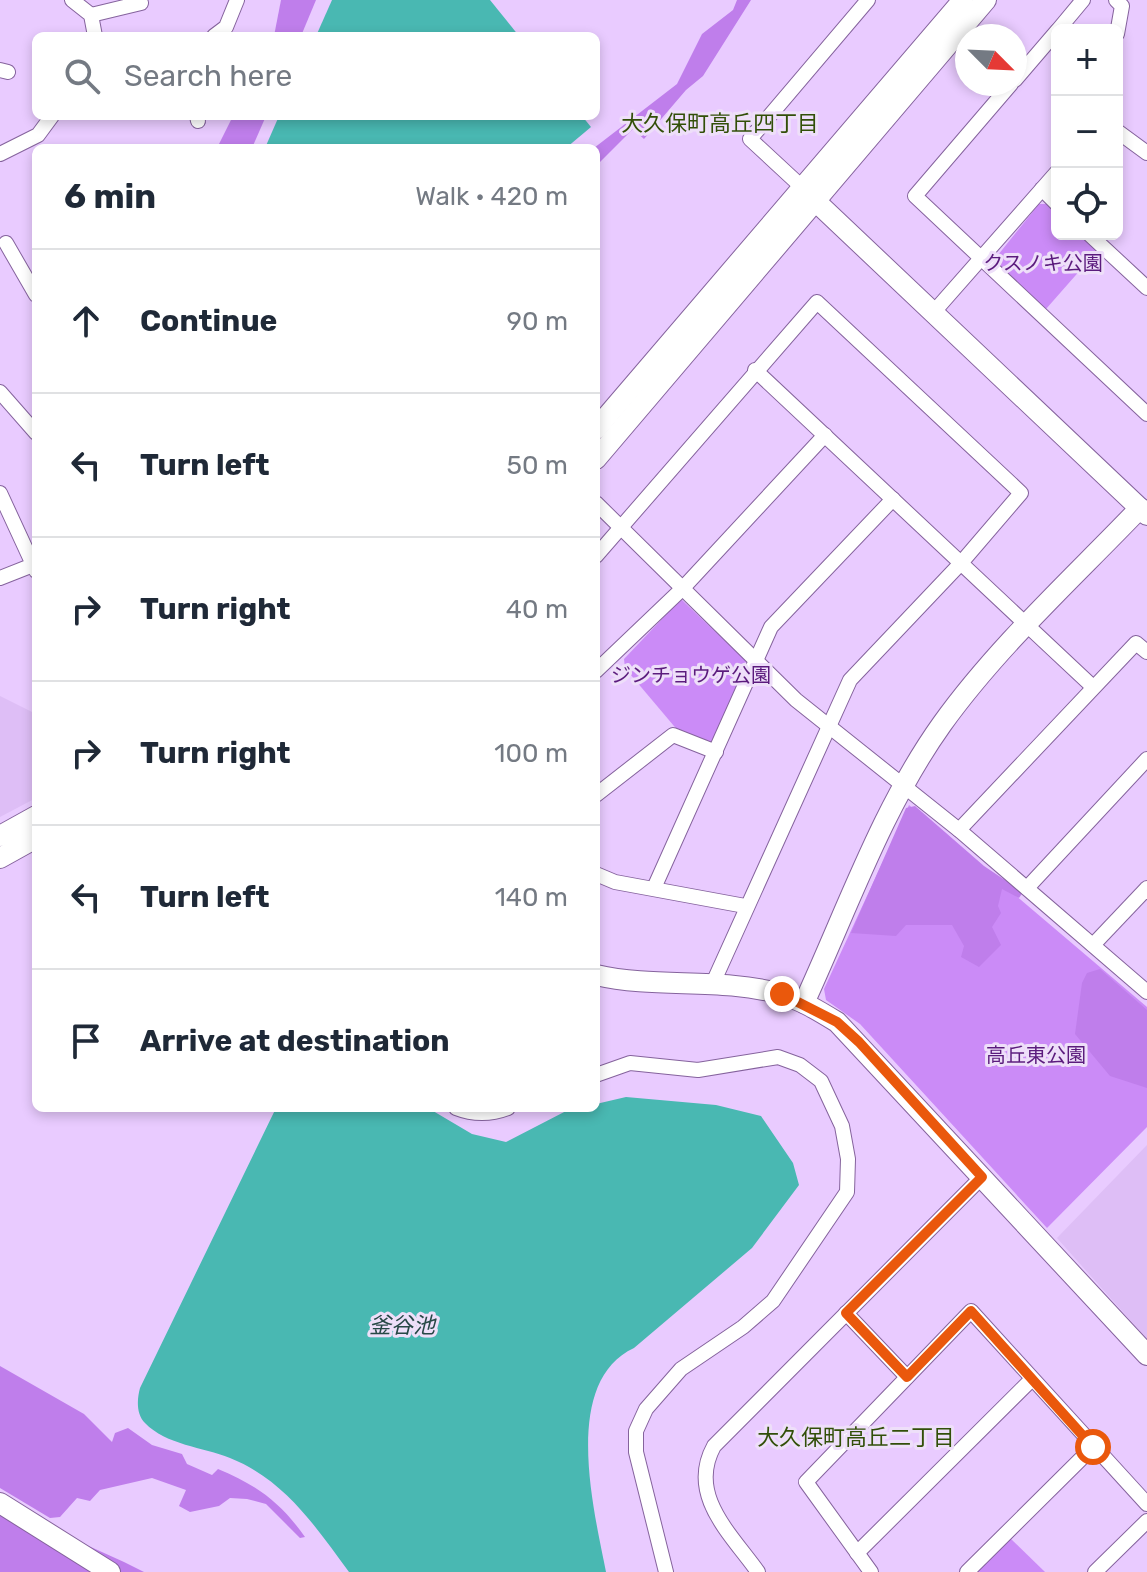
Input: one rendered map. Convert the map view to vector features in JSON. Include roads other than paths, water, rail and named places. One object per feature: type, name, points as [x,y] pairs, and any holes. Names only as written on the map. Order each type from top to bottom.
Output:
[{"type":"street","points":[[72,0],[91,15],[94,32]]},
{"type":"street","points":[[219,32],[226,27],[237,0]]},
{"type":"street","points":[[804,1003],[904,785],[942,724],[1028,626],[1143,511],[750,139],[868,0]]},
{"type":"street","points":[[600,454],[810,196],[963,0]]},
{"type":"street","points":[[600,425],[986,0]]},
{"type":"street","points":[[1062,24],[1083,0]]},
{"type":"street","points":[[1116,0],[1122,6],[1119,24]]},
{"type":"street","points":[[91,15],[141,3]]},
{"type":"street","points":[[1027,65],[1051,37]]},
{"type":"street","points":[[1001,96],[915,196],[1147,414]]},
{"type":"street","points":[[42,142],[50,120]]},
{"type":"street","points":[[1123,135],[1147,153]]},
{"type":"street","points":[[0,154],[32,145]]},
{"type":"street","points":[[932,314],[1051,179]]},
{"type":"street","points":[[1042,189],[1051,198]]},
{"type":"street","points":[[2,240],[32,289]]},
{"type":"street","points":[[1096,240],[1145,280]]},
{"type":"street","points":[[600,551],[817,302],[1021,493],[961,563],[850,680],[745,906],[713,983]]},
{"type":"street","points":[[755,370],[1093,687]]},
{"type":"street","points":[[0,392],[32,428]]},
{"type":"street","points":[[600,667],[683,588],[825,435]]},
{"type":"street","points":[[0,493],[32,564]]},
{"type":"street","points":[[654,888],[771,627],[893,499]]},
{"type":"street","points":[[600,507],[827,726],[959,830],[1147,992]]},
{"type":"street","points":[[0,578],[32,569]]},
{"type":"street","points":[[959,830],[1136,643],[1147,652]]},
{"type":"street","points":[[600,792],[673,735],[716,752]]},
{"type":"street","points":[[1027,888],[1147,759]]},
{"type":"street","points":[[0,836],[32,818]]},
{"type":"street","points":[[0,858],[32,840]]},
{"type":"street","points":[[600,876],[615,882],[745,906]]},
{"type":"street","points":[[1093,945],[1147,888]]},
{"type":"street","points":[[600,976],[626,982],[713,983],[761,990],[804,1003],[837,1022],[859,1042],[1147,1355]]},
{"type":"street","points":[[600,1074],[630,1063],[698,1070],[778,1057],[800,1065],[821,1081],[842,1126],[848,1159],[847,1192],[773,1301],[743,1327],[681,1369],[646,1409],[636,1431],[636,1452],[666,1572]]},
{"type":"street","points":[[758,1572],[714,1513],[706,1494],[707,1458],[731,1426],[982,1177]]},
{"type":"street","points":[[871,1572],[806,1482],[971,1311],[1147,1504]]},
{"type":"street","points":[[846,1313],[907,1377]]},
{"type":"street","points":[[857,1553],[1032,1379]]},
{"type":"street","points":[[967,1572],[1093,1447]]},
{"type":"street","points":[[0,1503],[110,1572]]},
{"type":"street","points":[[1095,1572],[1147,1521]]},
{"type":"water","points":[[332,0],[490,0],[516,32],[318,32]]},
{"type":"water","points":[[277,120],[585,120],[591,127],[571,144],[267,144]]},
{"type":"water","name":"釜谷池","points":[[626,1097],[716,1105],[761,1116],[793,1163],[799,1185],[752,1248],[611,1365],[597,1389],[590,1417],[588,1450],[590,1483],[606,1572],[349,1572],[297,1506],[267,1479],[230,1458],[163,1436],[142,1419],[138,1406],[140,1388],[274,1112],[435,1112],[472,1134],[506,1142],[564,1112],[600,1112],[600,1103]]},
{"type":"district","name":"大久保町高丘四丁目","points":[[720,123]]},
{"type":"district","name":"大久保町高丘二丁目","points":[[856,1437]]},
{"type":"park label","name":"クスノキ公園","points":[[1043,263]]},
{"type":"park label","name":"ジンチョウゲ公園","points":[[691,675]]},
{"type":"park label","name":"高丘東公園","points":[[1036,1055]]}]
